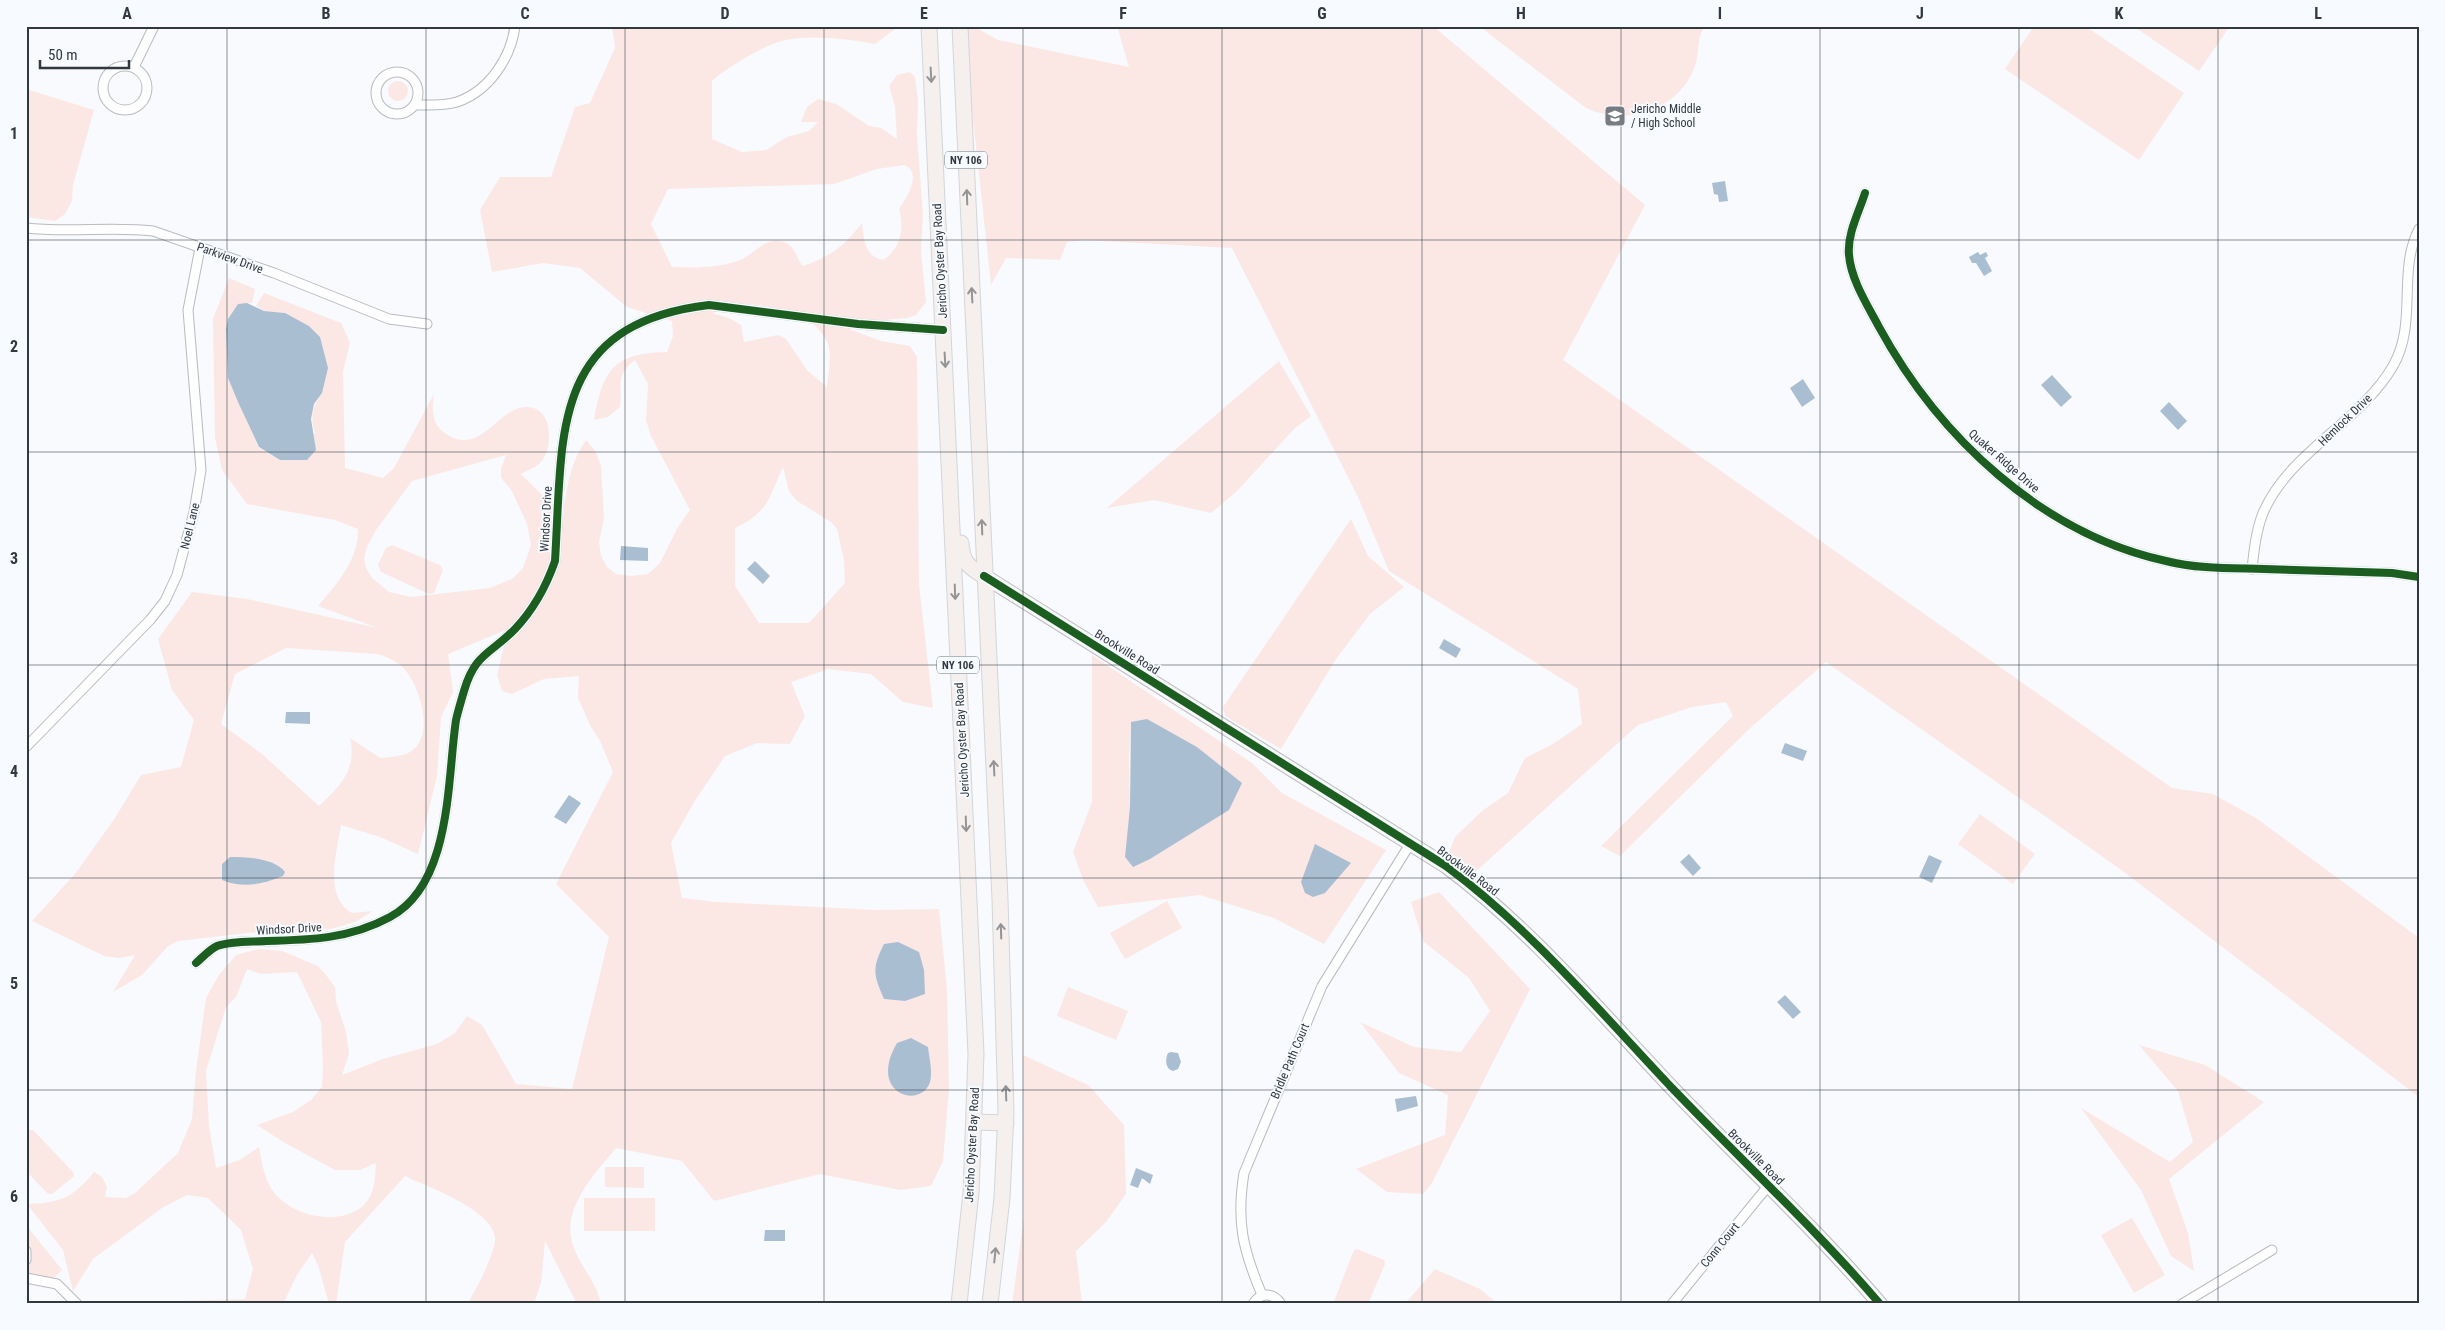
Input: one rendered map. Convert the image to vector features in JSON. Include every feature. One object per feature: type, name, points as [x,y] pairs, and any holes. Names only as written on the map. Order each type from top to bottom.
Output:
[{"type":"main road","name":"Jericho Oyster Bay Road","points":[[929,26],[976,1054],[971,1193],[959,1304]]},
{"type":"main road","name":"NY 106","points":[[960,26],[999,880],[1006,1123],[1002,1198],[990,1304]]},
{"type":"main road","points":[[950,459],[958,478],[962,557],[972,570],[984,576]]},
{"type":"main road","points":[[975,1122],[1006,1123]]},
{"type":"street","points":[[134,68],[154,26]]},
{"type":"street","points":[[415,105],[418,99],[418,86],[410,76],[398,71],[384,76],[380,81],[376,94],[381,106],[386,111],[398,114],[405,112],[415,105],[434,106],[457,102],[477,92],[498,72],[513,43],[515,26]]},
{"type":"street","points":[[120,67],[134,68],[144,77],[147,91],[141,103],[130,109],[118,108],[107,100],[104,87],[105,80],[113,70],[120,67]]},
{"type":"street","name":"Quaker Ridge Drive","points":[[1865,193],[1849,242],[1850,266],[1868,307],[1892,350],[1925,398],[1957,435],[2023,495],[2052,514],[2101,540],[2167,562],[2214,568],[2392,573],[2419,576]]},
{"type":"street","name":"Parkview Drive","points":[[26,228],[68,232],[134,229],[153,231],[274,273],[389,319],[427,324]]},
{"type":"street","name":"Hemlock Drive","points":[[2252,569],[2256,535],[2271,496],[2298,464],[2363,406],[2384,380],[2398,356],[2406,330],[2408,275],[2413,246],[2419,229]]},
{"type":"street","name":"Noel Lane","points":[[26,747],[150,620],[165,601],[177,575],[194,512],[201,470],[188,310],[200,248]]},
{"type":"street","name":"Windsor Drive","points":[[196,963],[216,946],[244,942],[327,939],[362,929],[391,916],[413,898],[418,891],[428,876],[442,836],[456,718],[470,671],[486,653],[519,625],[533,608],[549,580],[555,561],[564,429],[570,401],[581,376],[600,353],[623,332],[653,316],[685,308],[709,305],[858,324],[943,330]]},
{"type":"street","name":"Brookville Road","points":[[984,576],[1446,866],[1480,891],[1524,932],[1768,1186],[1802,1218],[1880,1304]]},
{"type":"street","points":[[26,732],[34,739]]},
{"type":"street","name":"Bridle Path Court","points":[[1262,1295],[1248,1263],[1242,1241],[1240,1200],[1244,1173],[1322,986],[1410,844]]},
{"type":"street","name":"Conn Court","points":[[1672,1304],[1768,1186]]},
{"type":"street","points":[[2182,1304],[2272,1250]]},
{"type":"street","points":[[26,1251],[26,1260]]},
{"type":"street","points":[[26,1278],[57,1284],[77,1304]]},
{"type":"street","points":[[1252,1304],[1262,1295],[1272,1295],[1281,1304]]},
{"type":"shaded area","points":[[612,26],[899,26],[875,44],[841,39],[816,38],[792,39],[774,43],[755,52],[718,76],[712,81],[712,139],[742,152],[766,150],[787,137],[809,131],[818,122],[801,122],[807,107],[818,99],[836,104],[869,126],[881,128],[897,139],[895,106],[889,86],[897,75],[910,72],[915,77],[918,101],[917,135],[923,214],[921,250],[926,302],[916,315],[907,318],[836,324],[881,341],[910,346],[917,357],[919,584],[933,708],[903,702],[871,674],[828,669],[791,682],[805,716],[790,744],[757,743],[725,756],[694,802],[671,843],[682,898],[716,902],[876,910],[939,909],[947,990],[949,1088],[943,1161],[931,1186],[900,1190],[820,1174],[714,1201],[682,1161],[616,1148],[589,1181],[575,1207],[571,1220],[574,1248],[593,1282],[601,1304],[577,1304],[545,1241],[541,1283],[534,1304],[467,1304],[480,1281],[493,1251],[495,1237],[491,1227],[471,1208],[405,1176],[345,1242],[336,1304],[329,1304],[318,1265],[312,1253],[297,1275],[283,1304],[182,1304],[180,1301],[245,1299],[253,1269],[241,1230],[208,1198],[187,1195],[162,1208],[93,1259],[73,1291],[63,1250],[27,1204],[48,1202],[65,1197],[79,1188],[94,1172],[102,1177],[107,1187],[105,1197],[126,1198],[135,1193],[178,1153],[192,1119],[196,1071],[206,998],[219,975],[236,955],[258,949],[282,951],[318,966],[326,975],[335,987],[336,1001],[346,1032],[349,1054],[342,1075],[383,1059],[437,1044],[455,1033],[467,1016],[482,1025],[516,1084],[572,1089],[609,937],[556,884],[613,772],[600,741],[591,727],[578,698],[579,676],[544,679],[512,694],[502,691],[497,675],[508,629],[448,654],[453,692],[441,717],[437,776],[418,854],[380,837],[341,825],[334,873],[337,896],[352,913],[373,911],[355,922],[331,929],[248,933],[178,941],[168,946],[142,975],[113,992],[135,955],[119,958],[104,956],[32,921],[75,874],[115,818],[141,775],[181,767],[194,720],[172,690],[158,639],[192,592],[247,599],[378,628],[318,606],[339,580],[351,561],[355,551],[358,529],[335,520],[247,504],[222,470],[215,438],[213,319],[229,278],[255,289],[252,303],[247,303],[228,319],[226,329],[228,378],[259,448],[280,460],[315,433],[313,413],[322,393],[285,313],[264,311],[256,306],[264,293],[341,323],[350,343],[343,372],[345,468],[383,478],[394,468],[434,394],[433,411],[435,421],[446,434],[459,439],[470,439],[480,436],[516,409],[527,407],[536,409],[542,413],[549,429],[548,447],[539,464],[521,474],[563,516],[572,467],[586,440],[596,452],[601,466],[604,518],[599,542],[601,556],[607,567],[616,574],[631,576],[648,574],[660,563],[678,527],[690,510],[651,436],[646,420],[648,384],[635,360],[628,366],[622,376],[620,407],[608,417],[594,420],[602,388],[614,368],[634,356],[667,352],[673,336],[672,321],[627,307],[580,268],[543,263],[492,272],[480,210],[500,177],[551,177],[575,107],[590,103],[615,48]],"holes":[[[904,165],[910,168],[913,179],[912,186],[899,209],[901,216],[900,238],[894,250],[883,260],[872,255],[866,246],[862,223],[837,249],[803,266],[791,246],[781,241],[775,241],[762,245],[746,257],[732,263],[706,267],[672,267],[651,224],[668,189],[834,184],[877,169]],[[743,304],[767,306],[792,313],[814,325],[822,333],[828,344],[830,360],[827,387],[807,370],[786,339],[778,335],[744,342],[741,325],[729,318],[712,313]],[[506,455],[501,469],[501,478],[512,491],[527,524],[531,545],[523,568],[512,579],[490,588],[411,597],[389,592],[372,578],[366,568],[364,558],[367,547],[376,530],[412,481]],[[783,467],[789,491],[797,501],[831,522],[837,529],[844,560],[845,583],[809,623],[759,623],[735,586],[735,528],[762,510]],[[286,648],[377,654],[393,660],[412,679],[420,701],[424,725],[418,745],[410,752],[399,756],[380,758],[350,738],[352,749],[349,768],[340,784],[319,806],[262,754],[221,724],[235,674]],[[247,969],[261,974],[297,972],[321,1022],[322,1087],[311,1100],[293,1112],[257,1125],[285,1143],[335,1170],[360,1170],[376,1163],[372,1192],[363,1206],[342,1216],[331,1217],[307,1214],[296,1210],[278,1197],[270,1186],[261,1160],[259,1147],[240,1160],[216,1168],[209,1126],[206,1071],[226,1007],[236,997]],[[879,987],[905,1001],[884,999]]]},
{"type":"shaded area","points":[[963,26],[973,26],[998,40],[1129,67],[1117,26],[1433,26],[1645,205],[1563,360],[2172,788],[2213,794],[2256,818],[2419,938],[2419,1097],[2120,869],[1826,662],[1749,729],[1620,856],[1601,846],[1733,716],[1726,702],[1692,707],[1638,725],[1474,873],[1448,855],[1455,837],[1482,811],[1508,793],[1525,758],[1553,744],[1582,724],[1578,689],[1389,571],[1358,497],[1232,248],[1085,240],[1067,242],[1060,260],[1006,258],[991,285]]},
{"type":"shaded area","points":[[1479,26],[1705,26],[1700,35],[1695,66],[1677,94],[1665,104],[1650,111],[1635,115],[1619,116],[1586,108]]},
{"type":"shaded area","points":[[2034,26],[2085,26],[2184,93],[2139,160],[2005,69]]},
{"type":"shaded area","points":[[2133,26],[2230,26],[2199,71]]},
{"type":"shaded area","points":[[398,81],[405,84],[408,91],[405,98],[398,101],[391,98],[388,91],[391,84]]},
{"type":"shaded area","points":[[26,89],[94,110],[73,185],[72,201],[65,214],[55,221],[26,217]]},
{"type":"shaded area","points":[[1279,361],[1311,416],[1295,428],[1237,491],[1211,513],[1154,500],[1107,508]]},
{"type":"shaded area","points":[[1351,519],[1368,556],[1404,587],[1370,614],[1336,659],[1281,749],[1225,716],[1223,707]]},
{"type":"shaded area","points":[[392,545],[440,565],[443,570],[434,593],[429,594],[381,572],[378,565],[386,548]]},
{"type":"shaded area","points":[[1092,655],[1252,763],[1282,793],[1386,850],[1324,944],[1274,918],[1200,895],[1098,907],[1084,882],[1073,852],[1092,802]],"holes":[[[1131,722],[1228,810],[1192,831],[1130,807],[1129,758]]]},
{"type":"shaded area","points":[[1980,814],[2035,854],[2013,884],[1958,844]]},
{"type":"shaded area","points":[[1439,892],[1530,989],[1432,1183],[1423,1194],[1387,1192],[1356,1169],[1445,1135],[1448,1095],[1399,1073],[1360,1022],[1414,1047],[1461,1052],[1490,1011],[1469,978],[1423,941],[1411,902]]},
{"type":"shaded area","points":[[1167,901],[1182,928],[1125,959],[1110,933]]},
{"type":"shaded area","points":[[1068,987],[1128,1011],[1116,1040],[1057,1016]]},
{"type":"shaded area","points":[[2139,1045],[2205,1065],[2264,1102],[2169,1179],[2188,1233],[2194,1271],[2171,1256],[2141,1190],[2081,1108],[2170,1162],[2193,1142],[2178,1091]]},
{"type":"shaded area","points":[[1023,1055],[1088,1085],[1124,1125],[1126,1194],[1106,1222],[1076,1251],[1082,1304],[1012,1304],[1024,1218]]},
{"type":"shaded area","points":[[28,1130],[33,1130],[73,1172],[74,1176],[52,1194],[48,1194],[26,1171]]},
{"type":"shaded area","points":[[605,1167],[644,1167],[644,1188],[605,1187]]},
{"type":"shaded area","points":[[584,1198],[655,1198],[655,1231],[584,1231]]},
{"type":"shaded area","points":[[2132,1218],[2165,1275],[2134,1293],[2101,1235]]},
{"type":"shaded area","points":[[26,1225],[62,1270],[43,1288],[26,1269]]},
{"type":"shaded area","points":[[1357,1249],[1384,1260],[1385,1264],[1368,1304],[1333,1304],[1354,1250]]},
{"type":"shaded area","points":[[1435,1269],[1480,1289],[1498,1304],[1405,1304]]},
{"type":"water","points":[[1725,181],[1728,201],[1719,202],[1718,195],[1714,194],[1712,183]]},
{"type":"water","points":[[1978,252],[1980,255],[1986,252],[1988,256],[1985,258],[1992,271],[1984,276],[1976,263],[1972,263],[1969,257]]},
{"type":"water","points":[[247,303],[264,311],[285,313],[309,326],[320,337],[328,368],[322,393],[314,404],[311,419],[316,450],[307,460],[280,460],[259,447],[228,378],[226,329],[228,319],[238,304]]},
{"type":"water","points":[[2052,375],[2072,397],[2061,407],[2041,385]]},
{"type":"water","points":[[1803,379],[1815,398],[1802,407],[1790,388]]},
{"type":"water","points":[[2169,402],[2187,421],[2178,430],[2160,411]]},
{"type":"water","points":[[621,546],[648,548],[648,561],[620,560]]},
{"type":"water","points":[[755,561],[770,576],[763,584],[747,569]]},
{"type":"water","points":[[1444,639],[1461,649],[1456,658],[1439,648]]},
{"type":"water","points":[[286,712],[310,712],[310,724],[285,723]]},
{"type":"water","points":[[1147,719],[1197,747],[1242,783],[1229,810],[1150,859],[1133,867],[1125,857],[1130,807],[1131,722]]},
{"type":"water","points":[[1785,743],[1807,751],[1803,761],[1781,753]]},
{"type":"water","points":[[569,795],[581,803],[566,824],[554,817]]},
{"type":"water","points":[[1315,844],[1351,863],[1325,893],[1313,897],[1305,893],[1301,882]]},
{"type":"water","points":[[1689,854],[1701,868],[1693,876],[1680,862]]},
{"type":"water","points":[[1929,855],[1942,861],[1932,883],[1919,877]]},
{"type":"water","points":[[230,857],[267,861],[280,867],[285,872],[283,876],[261,883],[246,885],[230,883],[222,880],[222,864]]},
{"type":"water","points":[[898,942],[919,952],[924,970],[925,994],[905,1001],[884,999],[875,971],[877,959],[884,944]]},
{"type":"water","points":[[1785,995],[1801,1012],[1793,1019],[1777,1002]]},
{"type":"water","points":[[911,1038],[928,1047],[931,1065],[930,1082],[925,1090],[917,1095],[899,1092],[892,1085],[888,1075],[889,1060],[897,1043]]},
{"type":"water","points":[[1171,1052],[1178,1053],[1181,1062],[1178,1069],[1173,1071],[1166,1064],[1167,1055]]},
{"type":"water","points":[[1416,1096],[1418,1106],[1397,1112],[1395,1099]]},
{"type":"water","points":[[1136,1168],[1153,1175],[1150,1184],[1142,1178],[1138,1188],[1130,1185]]},
{"type":"water","points":[[765,1230],[785,1230],[785,1241],[764,1241]]},
{"type":"cycle path","points":[[1865,193],[1852,231],[1849,247],[1850,264],[1865,302],[1903,368],[1932,406],[1963,442],[1998,475],[2037,504],[2077,529],[2121,548],[2178,564],[2215,568],[2392,573],[2419,577]]},
{"type":"cycle path","points":[[196,963],[212,949],[223,944],[314,939],[360,930],[390,917],[410,902],[425,881],[436,856],[443,829],[448,800],[456,720],[468,678],[479,661],[522,621],[534,606],[548,580],[555,561],[560,471],[565,430],[575,393],[592,361],[619,335],[657,316],[709,305],[858,324],[943,330]]},
{"type":"cycle path","points":[[984,576],[1446,866],[1477,891],[1564,972],[1673,1089],[1830,1248],[1880,1304]]},
{"type":"place","name":"Jericho Middle / High School","points":[[1615,116]]}]
